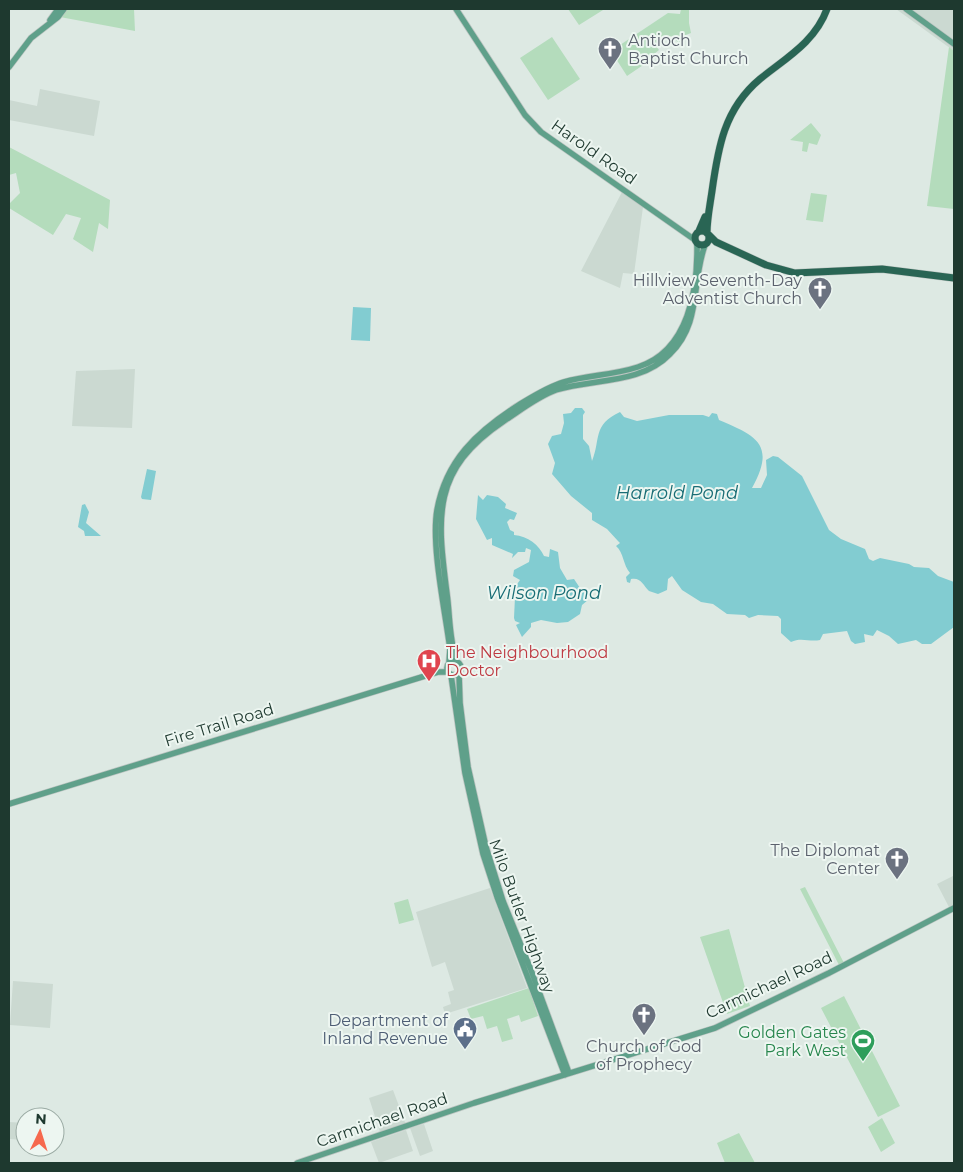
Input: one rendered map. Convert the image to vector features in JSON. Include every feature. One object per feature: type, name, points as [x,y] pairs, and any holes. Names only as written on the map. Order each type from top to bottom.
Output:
[{"type":"highway","points":[[701,243],[715,146],[726,116],[749,85],[808,35],[822,9]]},
{"type":"highway","points":[[701,243],[718,150],[729,118],[750,88],[809,39],[827,9]]},
{"type":"highway","points":[[703,233],[716,242],[766,265],[795,273],[882,269],[954,278]]},
{"type":"highway","points":[[701,243],[770,271],[789,276],[812,278],[875,273],[954,282]]},
{"type":"main road","points":[[9,67],[20,49],[62,9]]},
{"type":"main road","name":"Harold Road","points":[[456,9],[525,115],[541,132],[701,243]]},
{"type":"main road","points":[[906,9],[954,44]]},
{"type":"main road","name":"Harold Road","points":[[680,228],[703,233]]},
{"type":"main road","points":[[459,674],[449,669],[457,662],[440,532],[444,499],[456,469],[468,451],[482,437],[541,397],[565,388],[637,374],[665,360],[680,343],[690,324],[695,306],[701,243]]},
{"type":"main road","name":"Milo Butler Highway","points":[[566,1073],[497,897],[483,854],[465,775],[449,669],[450,649],[436,525],[440,495],[452,466],[478,433],[540,392],[565,382],[638,368],[666,352],[679,336],[688,316],[701,243]]},
{"type":"main road","name":"Milo Butler Highway","points":[[457,662],[461,667],[459,674],[460,703],[468,766],[486,847],[503,902],[531,970],[566,1073]]},
{"type":"main road","name":"Fire Trail Road","points":[[9,804],[449,669]]},
{"type":"main road","name":"Carmichael Road","points":[[298,1163],[566,1073],[715,1028],[823,976],[954,908]]},
{"type":"shaded area","points":[[896,9],[954,9],[954,51]]},
{"type":"shaded area","points":[[40,89],[100,101],[94,136],[9,120],[9,100],[37,106]]},
{"type":"shaded area","points":[[622,192],[643,207],[634,274],[623,273],[620,288],[581,271]]},
{"type":"shaded area","points":[[135,369],[132,428],[72,426],[76,371]]},
{"type":"shaded area","points":[[953,876],[954,907],[950,909],[937,884]]},
{"type":"shaded area","points":[[490,888],[527,988],[445,1014],[443,1007],[451,1004],[448,992],[454,990],[445,962],[432,967],[416,912]]},
{"type":"shaded area","points":[[13,981],[53,984],[50,1028],[10,1025]]},
{"type":"shaded area","points":[[393,1090],[406,1125],[380,1132],[369,1098]]},
{"type":"shaded area","points":[[9,1122],[15,1122],[15,1139],[9,1139]]},
{"type":"shaded area","points":[[424,1124],[433,1151],[420,1156],[410,1128]]},
{"type":"shaded area","points":[[406,1130],[413,1151],[379,1163],[371,1142]]},
{"type":"green space","points":[[67,9],[134,9],[135,31],[60,17]]},
{"type":"green space","points":[[568,9],[602,9],[603,10],[579,25]]},
{"type":"green space","points":[[681,9],[689,9],[691,33],[683,36],[679,43],[671,36],[656,46],[659,50],[654,54],[655,57],[627,76],[611,51],[668,13],[680,14]]},
{"type":"green space","points":[[552,37],[580,79],[548,100],[520,58]]},
{"type":"green space","points":[[949,47],[954,51],[954,209],[927,206]]},
{"type":"green space","points":[[811,123],[821,135],[817,145],[809,143],[807,152],[802,151],[803,142],[790,140]]},
{"type":"green space","points":[[9,147],[110,200],[108,229],[99,223],[93,252],[73,239],[81,218],[66,214],[53,235],[9,208],[9,204],[20,193],[16,173],[9,175]]},
{"type":"green space","points":[[811,193],[827,195],[823,222],[806,220]]},
{"type":"green space","points":[[805,887],[844,963],[839,965],[800,889]]},
{"type":"green space","points":[[408,899],[414,920],[399,924],[394,903]]},
{"type":"green space","points":[[729,929],[750,1006],[727,1014],[700,937]]},
{"type":"green space","points":[[529,988],[538,1016],[521,1022],[519,1015],[507,1019],[513,1039],[502,1042],[497,1026],[487,1029],[483,1016],[471,1019],[467,1009]]},
{"type":"green space","name":"Golden Gates Park West","points":[[844,996],[900,1106],[878,1117],[821,1008]]},
{"type":"green space","points":[[882,1118],[895,1143],[881,1152],[868,1127]]},
{"type":"green space","points":[[739,1133],[755,1163],[725,1163],[717,1143]]},
{"type":"water","points":[[353,307],[371,308],[370,341],[351,340]]},
{"type":"water","name":"Harrold Pond","points":[[575,408],[582,408],[585,412],[583,415],[583,439],[589,446],[592,461],[601,427],[611,417],[620,412],[624,417],[637,421],[669,415],[703,415],[709,417],[712,413],[717,414],[719,420],[744,431],[759,444],[762,452],[762,461],[752,488],[761,488],[767,475],[766,460],[773,456],[778,457],[802,476],[829,530],[841,539],[865,549],[869,559],[873,561],[880,558],[909,564],[914,567],[929,568],[938,576],[954,582],[954,627],[931,644],[922,644],[916,640],[898,644],[889,636],[877,630],[873,636],[864,634],[865,642],[855,644],[851,641],[847,631],[823,634],[820,640],[798,640],[791,642],[781,633],[781,619],[778,616],[758,615],[749,618],[745,615],[727,614],[713,604],[701,602],[682,590],[672,576],[668,579],[667,590],[658,594],[649,591],[637,579],[631,579],[630,583],[627,582],[626,577],[630,573],[621,552],[616,546],[620,543],[607,529],[592,520],[592,513],[571,496],[552,474],[555,463],[548,444],[552,436],[561,434],[564,423],[563,414],[571,413]]},
{"type":"water","points":[[147,469],[156,471],[151,500],[142,499],[141,497]]},
{"type":"water","name":"Wilson Pond","points":[[478,495],[483,500],[487,495],[498,497],[506,504],[505,508],[517,513],[514,520],[510,519],[507,522],[514,535],[524,537],[532,542],[544,556],[549,557],[550,549],[558,552],[560,568],[567,580],[574,579],[580,588],[588,592],[588,600],[582,605],[580,614],[568,622],[557,623],[541,620],[531,623],[531,627],[522,637],[516,625],[520,623],[515,621],[514,618],[515,597],[513,590],[520,580],[513,576],[514,570],[529,562],[531,550],[526,548],[525,552],[518,552],[512,558],[513,554],[492,545],[492,538],[487,540],[476,519]]},
{"type":"water","points":[[85,504],[89,512],[86,523],[101,536],[85,536],[84,531],[78,527],[82,505]]},
{"type":"place","name":"Antioch Baptist Church","points":[[610,70]]},
{"type":"place","name":"Hillview Seventh-Day Adventist Church","points":[[820,310]]},
{"type":"place","name":"The Neighbourhood Doctor","points":[[429,682]]},
{"type":"place","name":"The Diplomat Center","points":[[897,880]]},
{"type":"place","name":"Church of God of Prophecy","points":[[644,1036]]},
{"type":"place","name":"Department of Inland Revenue","points":[[465,1050]]},
{"type":"place","name":"Golden Gates Park West","points":[[863,1062]]}]
